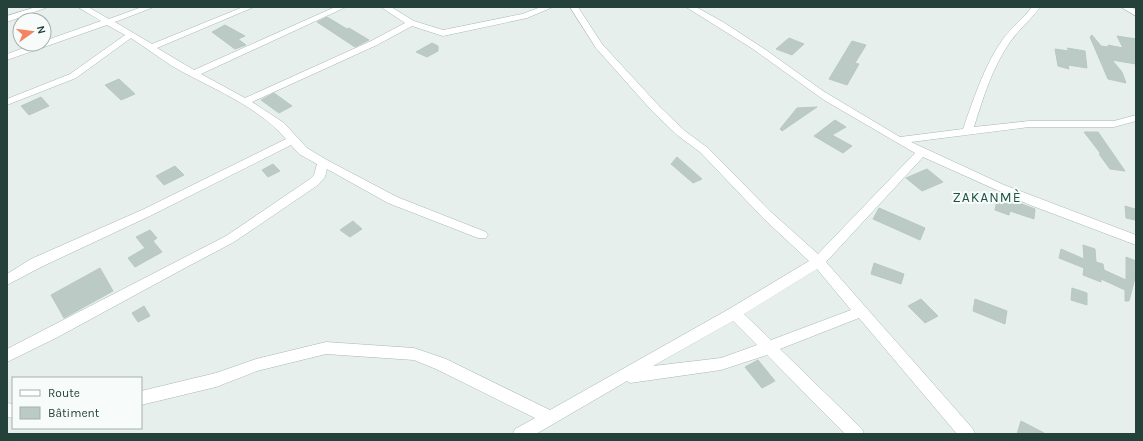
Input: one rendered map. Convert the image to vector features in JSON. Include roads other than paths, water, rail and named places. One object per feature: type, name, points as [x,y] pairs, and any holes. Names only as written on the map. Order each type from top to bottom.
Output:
[{"type":"street","points":[[7,19],[44,7]]},
{"type":"street","points":[[82,7],[174,63],[245,102],[280,125],[303,151],[323,163],[350,174],[365,186],[401,204],[482,235]]},
{"type":"street","points":[[52,41],[106,21],[150,7]]},
{"type":"street","points":[[151,48],[250,7]]},
{"type":"street","points":[[194,74],[342,7]]},
{"type":"street","points":[[385,7],[411,23],[443,33],[450,33],[531,14],[549,7]]},
{"type":"street","points":[[574,7],[599,46],[656,109],[681,133],[704,150],[727,172],[767,215],[818,262],[967,434]]},
{"type":"street","points":[[690,7],[751,43],[804,82],[839,105],[922,152],[986,182],[1136,240]]},
{"type":"street","points":[[968,131],[979,96],[991,68],[1007,40],[1036,7]]},
{"type":"street","points":[[1125,7],[1136,13]]},
{"type":"street","points":[[245,102],[374,43],[411,23]]},
{"type":"street","points":[[7,102],[73,76],[130,35]]},
{"type":"street","points":[[7,57],[21,52]]},
{"type":"street","points":[[900,140],[1029,124],[1098,126],[1114,124],[1136,118]]},
{"type":"street","points":[[7,280],[36,264],[141,215],[292,140]]},
{"type":"street","points":[[521,434],[734,313],[818,262],[922,152]]},
{"type":"street","points":[[7,356],[230,238],[314,182],[319,177],[323,163]]},
{"type":"street","points":[[622,377],[721,364],[768,348],[860,312]]},
{"type":"street","points":[[734,313],[856,434]]},
{"type":"street","points":[[142,398],[216,380],[256,365],[326,348],[390,350],[414,354],[441,364],[512,397],[549,417]]},
{"type":"district","name":"ZAKANMÈ","points":[[987,197]]}]
